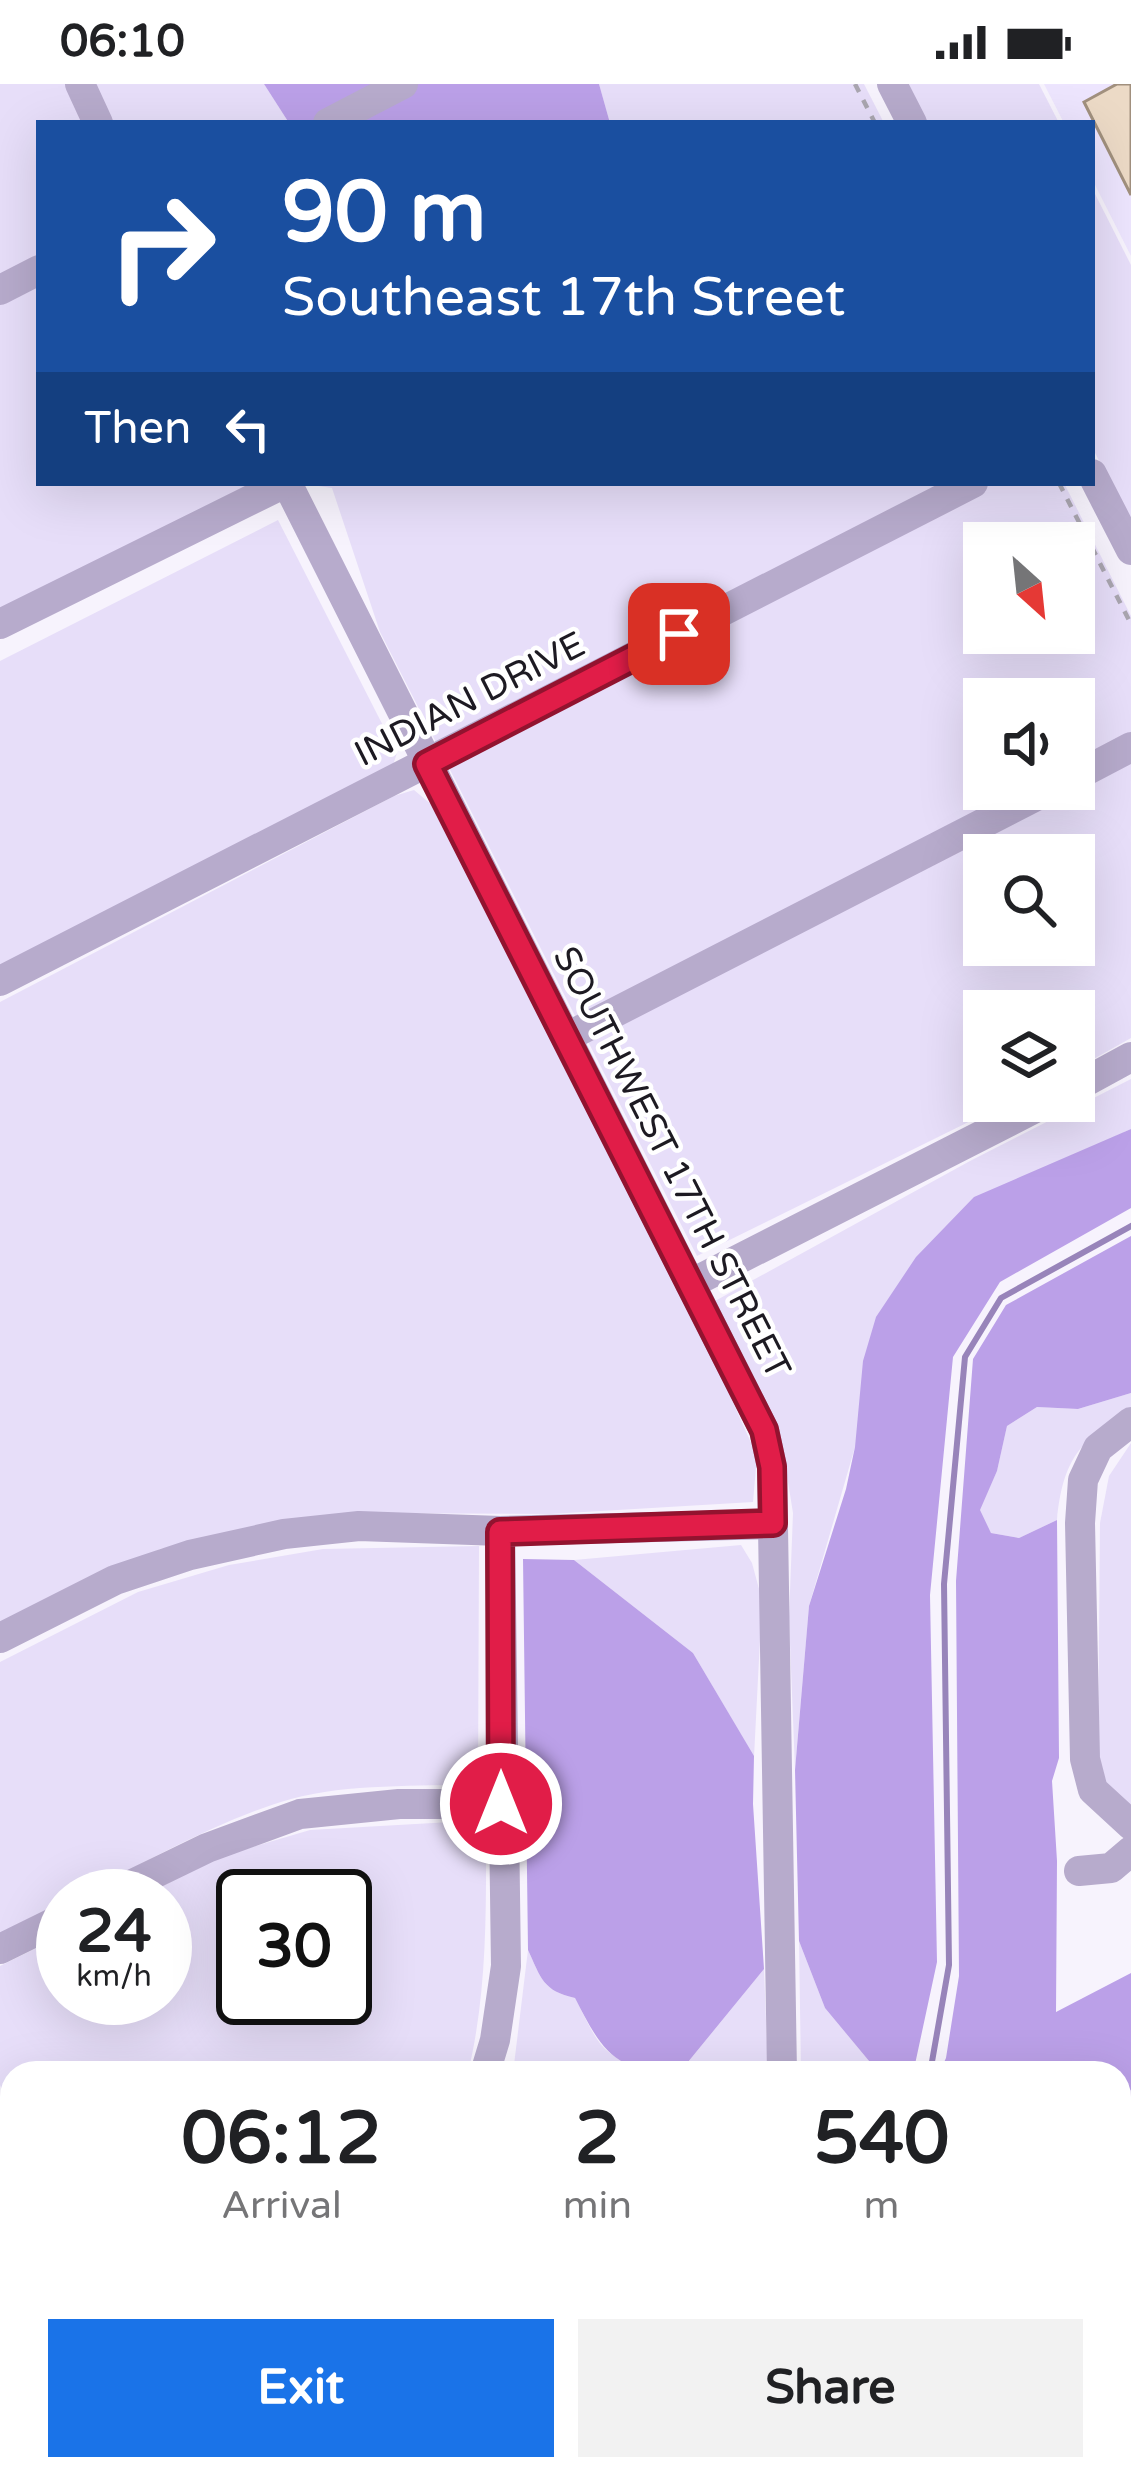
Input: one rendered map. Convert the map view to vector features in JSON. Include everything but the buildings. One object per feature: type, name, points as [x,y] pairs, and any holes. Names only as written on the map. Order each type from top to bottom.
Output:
[{"type":"street","points":[[80,84],[97,120]]},
{"type":"street","points":[[334,120],[403,84]]},
{"type":"street","points":[[892,84],[910,120]]},
{"type":"street","points":[[0,290],[36,272]]},
{"type":"street","points":[[1095,479],[1131,550]]},
{"type":"street","points":[[0,624],[280,486]]},
{"type":"street","name":"SOUTHWEST 17TH STREET","points":[[288,486],[764,1430],[772,1467],[782,2061]]},
{"type":"street","name":"INDIAN DRIVE","points":[[0,981],[967,486]]},
{"type":"street","points":[[1095,765],[1131,747]]},
{"type":"street","points":[[567,1037],[1009,810]]},
{"type":"street","points":[[1095,1077],[1131,1057]]},
{"type":"street","points":[[689,1284],[1007,1122]]},
{"type":"street","points":[[1131,1422],[1098,1448],[1083,1480],[1081,1523],[1085,1759],[1093,1790],[1131,1826]]},
{"type":"street","points":[[0,1638],[115,1580],[190,1555],[284,1534],[359,1526],[500,1532],[773,1523]]},
{"type":"street","points":[[489,2061],[506,1966],[500,1532]]},
{"type":"street","points":[[164,1869],[300,1814],[399,1804],[501,1804]]},
{"type":"street","points":[[1079,1871],[1111,1868],[1131,1851]]},
{"type":"street","points":[[0,1949],[36,1931]]},
{"type":"path","points":[[855,84],[873,120]]},
{"type":"path","points":[[1061,486],[1131,624]]},
{"type":"shaded area","points":[[0,84],[264,84],[287,120],[36,120],[36,486],[248,486],[0,610]]},
{"type":"shaded area","points":[[264,84],[599,84],[609,120],[287,120]]},
{"type":"shaded area","points":[[599,84],[864,84],[882,120],[609,120]]},
{"type":"shaded area","points":[[905,84],[1039,84],[1057,120],[923,120]]},
{"type":"shaded area","points":[[1044,84],[1131,84],[1131,256],[1095,185],[1095,120],[1062,120]]},
{"type":"shaded area","points":[[1095,194],[1131,265],[1131,523],[1095,453]]},
{"type":"shaded area","points":[[318,486],[1066,486],[1084,522],[963,522],[963,654],[1095,654],[1095,545],[1131,616],[1131,1038],[1095,1058],[1095,990],[963,990],[963,1122],[968,1122],[697,1256],[380,632],[332,488]]},
{"type":"shaded area","points":[[278,520],[397,753],[391,771],[0,970],[0,661]]},
{"type":"shaded area","points":[[414,790],[432,805],[717,1367],[757,1456],[753,1502],[550,1514],[354,1513],[160,1549],[0,1629],[0,1002],[394,796]]},
{"type":"shaded area","points":[[1131,1079],[1131,1129],[1043,1170],[855,1447],[809,1606],[795,1770],[789,1617],[793,1513],[785,1463],[715,1301],[1047,1122],[1095,1122],[1095,1097]]},
{"type":"shaded area","points":[[1131,1129],[1131,1208],[1000,1282],[953,1357],[930,1595],[937,1962],[916,2061],[869,2061],[825,2008],[799,1941],[795,1770],[809,1606],[846,1489],[863,1361],[876,1317],[916,1257],[974,1197]]},
{"type":"shaded area","points":[[1131,1236],[1131,1393],[1078,1409],[1037,1407],[1007,1426],[997,1471],[980,1510],[991,1533],[1019,1538],[1057,1520],[1059,1758],[1052,1781],[1057,1861],[1056,2012],[1131,1973],[1131,2061],[945,2061],[959,1976],[956,1581],[973,1359],[1006,1305]]},
{"type":"shaded area","points":[[1131,1393],[1131,1409],[1077,1453],[1064,1481],[1057,1520],[1019,1538],[991,1533],[979,1510],[997,1471],[1007,1426],[1037,1407],[1078,1409]]},
{"type":"shaded area","points":[[1131,1443],[1131,1812],[1108,1789],[1098,1752],[1100,1523],[1109,1476]]},
{"type":"shaded area","points":[[741,1545],[752,1563],[762,1600],[754,1757],[693,1653],[574,1560]]},
{"type":"shaded area","points":[[479,1546],[478,1784],[313,1794],[209,1830],[132,1869],[36,1869],[36,1917],[0,1935],[0,1662],[138,1592],[229,1565],[323,1549]]},
{"type":"shaded area","points":[[523,1559],[574,1560],[693,1653],[754,1756],[764,1969],[689,2061],[622,2061],[603,2045],[575,1998],[544,1982],[528,1950]]},
{"type":"shaded area","points":[[486,1820],[486,1916],[471,2061],[0,2061],[0,1966],[36,1948],[36,2025],[192,2025],[192,1871],[225,1855],[310,1830]]},
{"type":"shaded area","points":[[799,1941],[825,2008],[869,2061],[801,2061]]},
{"type":"shaded area","points":[[528,1950],[549,1987],[575,1998],[604,2048],[623,2061],[514,2061]]},
{"type":"shaded area","points":[[764,1969],[768,2061],[689,2061]]},
{"type":"waterway","points":[[932,2061],[949,1965],[944,1584],[965,1357],[1001,1298],[1131,1226]]},
{"type":"route","points":[[501,1804],[500,1532],[773,1523],[772,1467],[764,1430],[427,764],[679,634]]}]
